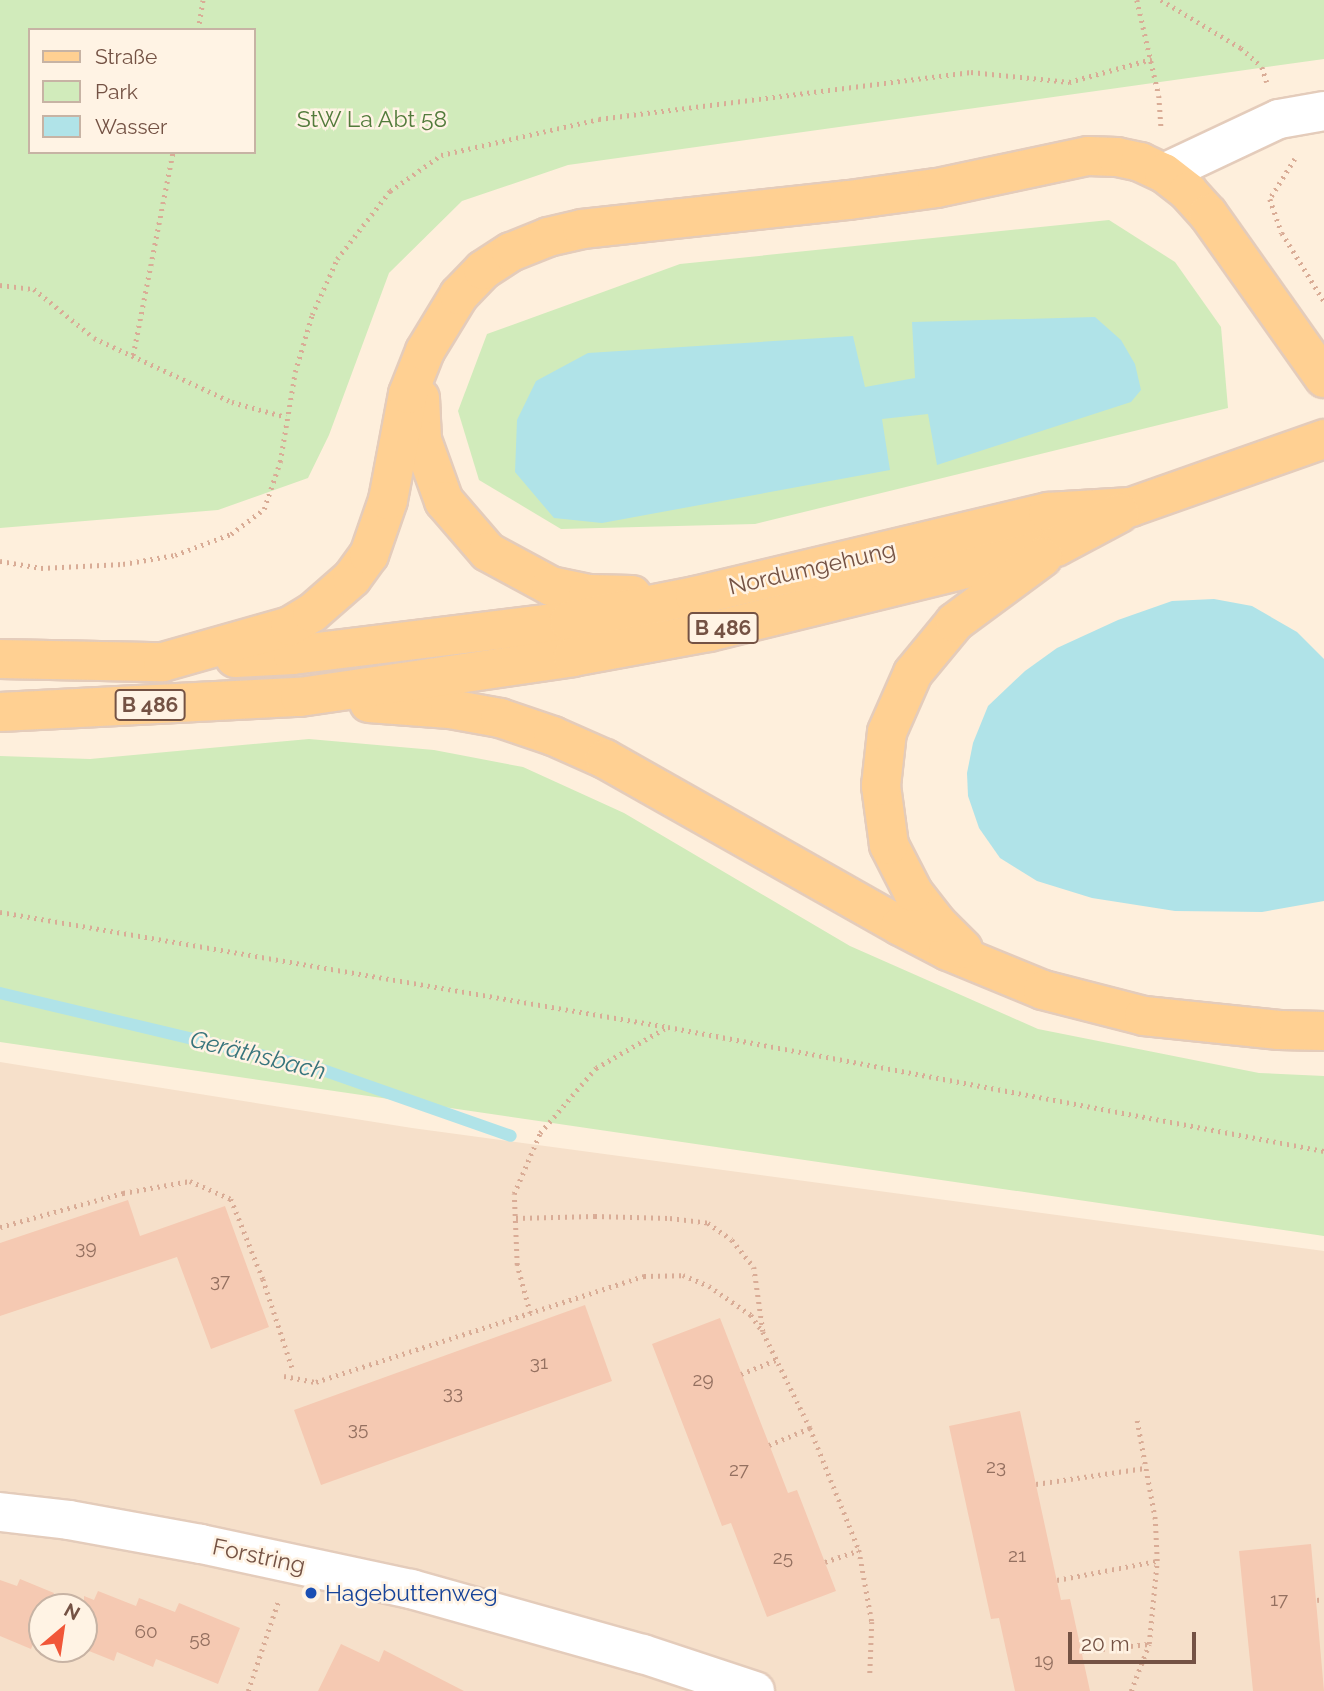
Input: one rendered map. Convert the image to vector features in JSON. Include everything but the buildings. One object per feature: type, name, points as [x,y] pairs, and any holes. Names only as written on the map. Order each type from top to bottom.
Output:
[{"type":"main road","points":[[163,662],[290,626],[334,597],[352,578],[369,555],[381,527],[408,394],[425,351],[459,295],[484,270],[511,252],[548,237],[582,229],[937,188],[1088,156],[1140,162],[1164,173],[1208,214],[1324,379]]},
{"type":"main road","points":[[425,351],[420,413],[422,440],[431,471],[444,501],[488,552],[551,586],[588,594],[695,596]]},
{"type":"main road","name":"Nordumgehung","points":[[163,662],[293,654],[569,621],[695,596],[1048,512],[1131,507],[1324,439]]},
{"type":"main road","name":"B 486","points":[[0,712],[300,697],[573,657],[709,632],[1056,547],[1131,507]]},
{"type":"main road","points":[[1003,974],[964,950],[937,923],[914,892],[889,845],[881,786],[887,732],[913,673],[955,622],[1056,547]]},
{"type":"main road","name":"B 486","points":[[0,659],[163,662]]},
{"type":"main road","points":[[300,697],[450,709],[500,718],[553,736],[604,759],[900,926],[1003,974],[1093,1006],[1144,1016],[1279,1030],[1324,1031]]},
{"type":"street","points":[[1164,173],[1279,119],[1324,111]]},
{"type":"street","name":"Forstring","points":[[0,1512],[69,1520],[292,1562],[527,1620],[755,1691]]},
{"type":"path","points":[[198,28],[204,0]]},
{"type":"path","points":[[1137,0],[1159,96],[1164,173]]},
{"type":"path","points":[[133,355],[173,154]]},
{"type":"path","points":[[0,285],[34,289],[94,338],[232,402],[286,417]]},
{"type":"path","points":[[0,912],[668,1027],[1324,1151]]},
{"type":"path","points":[[530,1313],[517,1265],[514,1195],[540,1133],[596,1068],[668,1027]]},
{"type":"path","points":[[0,1227],[122,1193],[190,1181],[231,1199],[263,1279],[292,1367]]},
{"type":"path","points":[[516,1218],[595,1216],[670,1218],[708,1223],[732,1240],[754,1267],[763,1332]]},
{"type":"path","points":[[284,1376],[316,1382],[643,1276],[683,1275],[709,1286],[751,1315],[778,1359],[810,1428],[859,1550],[872,1622],[870,1675]]},
{"type":"path","points":[[741,1374],[778,1359]]},
{"type":"path","points":[[1131,1691],[1149,1644],[1157,1561],[1155,1519],[1137,1421]]},
{"type":"path","points":[[769,1445],[810,1428]]},
{"type":"path","points":[[1036,1484],[1144,1468]]},
{"type":"path","points":[[825,1562],[859,1550]]},
{"type":"path","points":[[1057,1580],[1157,1561]]},
{"type":"path","points":[[248,1691],[292,1562]]},
{"type":"path","points":[[1317,1600],[1324,1599]]},
{"type":"path","points":[[1082,1651],[1149,1644]]},
{"type":"shaded area","points":[[0,1062],[412,1128],[1324,1251],[1324,1691],[0,1691]]},
{"type":"green space","name":"StW La Abt 58","points":[[0,0],[1324,0],[1324,59],[568,165],[462,201],[389,273],[329,435],[308,478],[218,510],[0,528]]},
{"type":"green space","points":[[1109,220],[1175,262],[1221,327],[1228,408],[755,524],[561,529],[479,480],[458,411],[487,334],[680,264]]},
{"type":"green space","points":[[309,739],[434,750],[523,767],[624,813],[850,946],[1038,1029],[1259,1073],[1324,1076],[1324,1236],[0,1042],[0,756],[90,759]]},
{"type":"water","points":[[1095,317],[1121,340],[1135,364],[1141,390],[1131,402],[937,465],[928,414],[882,419],[890,470],[602,523],[554,518],[515,472],[517,420],[536,381],[588,353],[853,336],[865,387],[915,378],[912,322]]},
{"type":"water","points":[[1214,599],[1252,606],[1297,632],[1324,659],[1324,901],[1262,912],[1175,911],[1092,898],[1037,881],[1000,858],[979,828],[968,796],[967,773],[973,743],[988,706],[1025,671],[1057,648],[1118,620],[1172,601]]},
{"type":"waterway","name":"Geräthsbach","points":[[0,993],[320,1069],[511,1136]]},
{"type":"place","name":"Hagebuttenweg","points":[[311,1593]]}]
